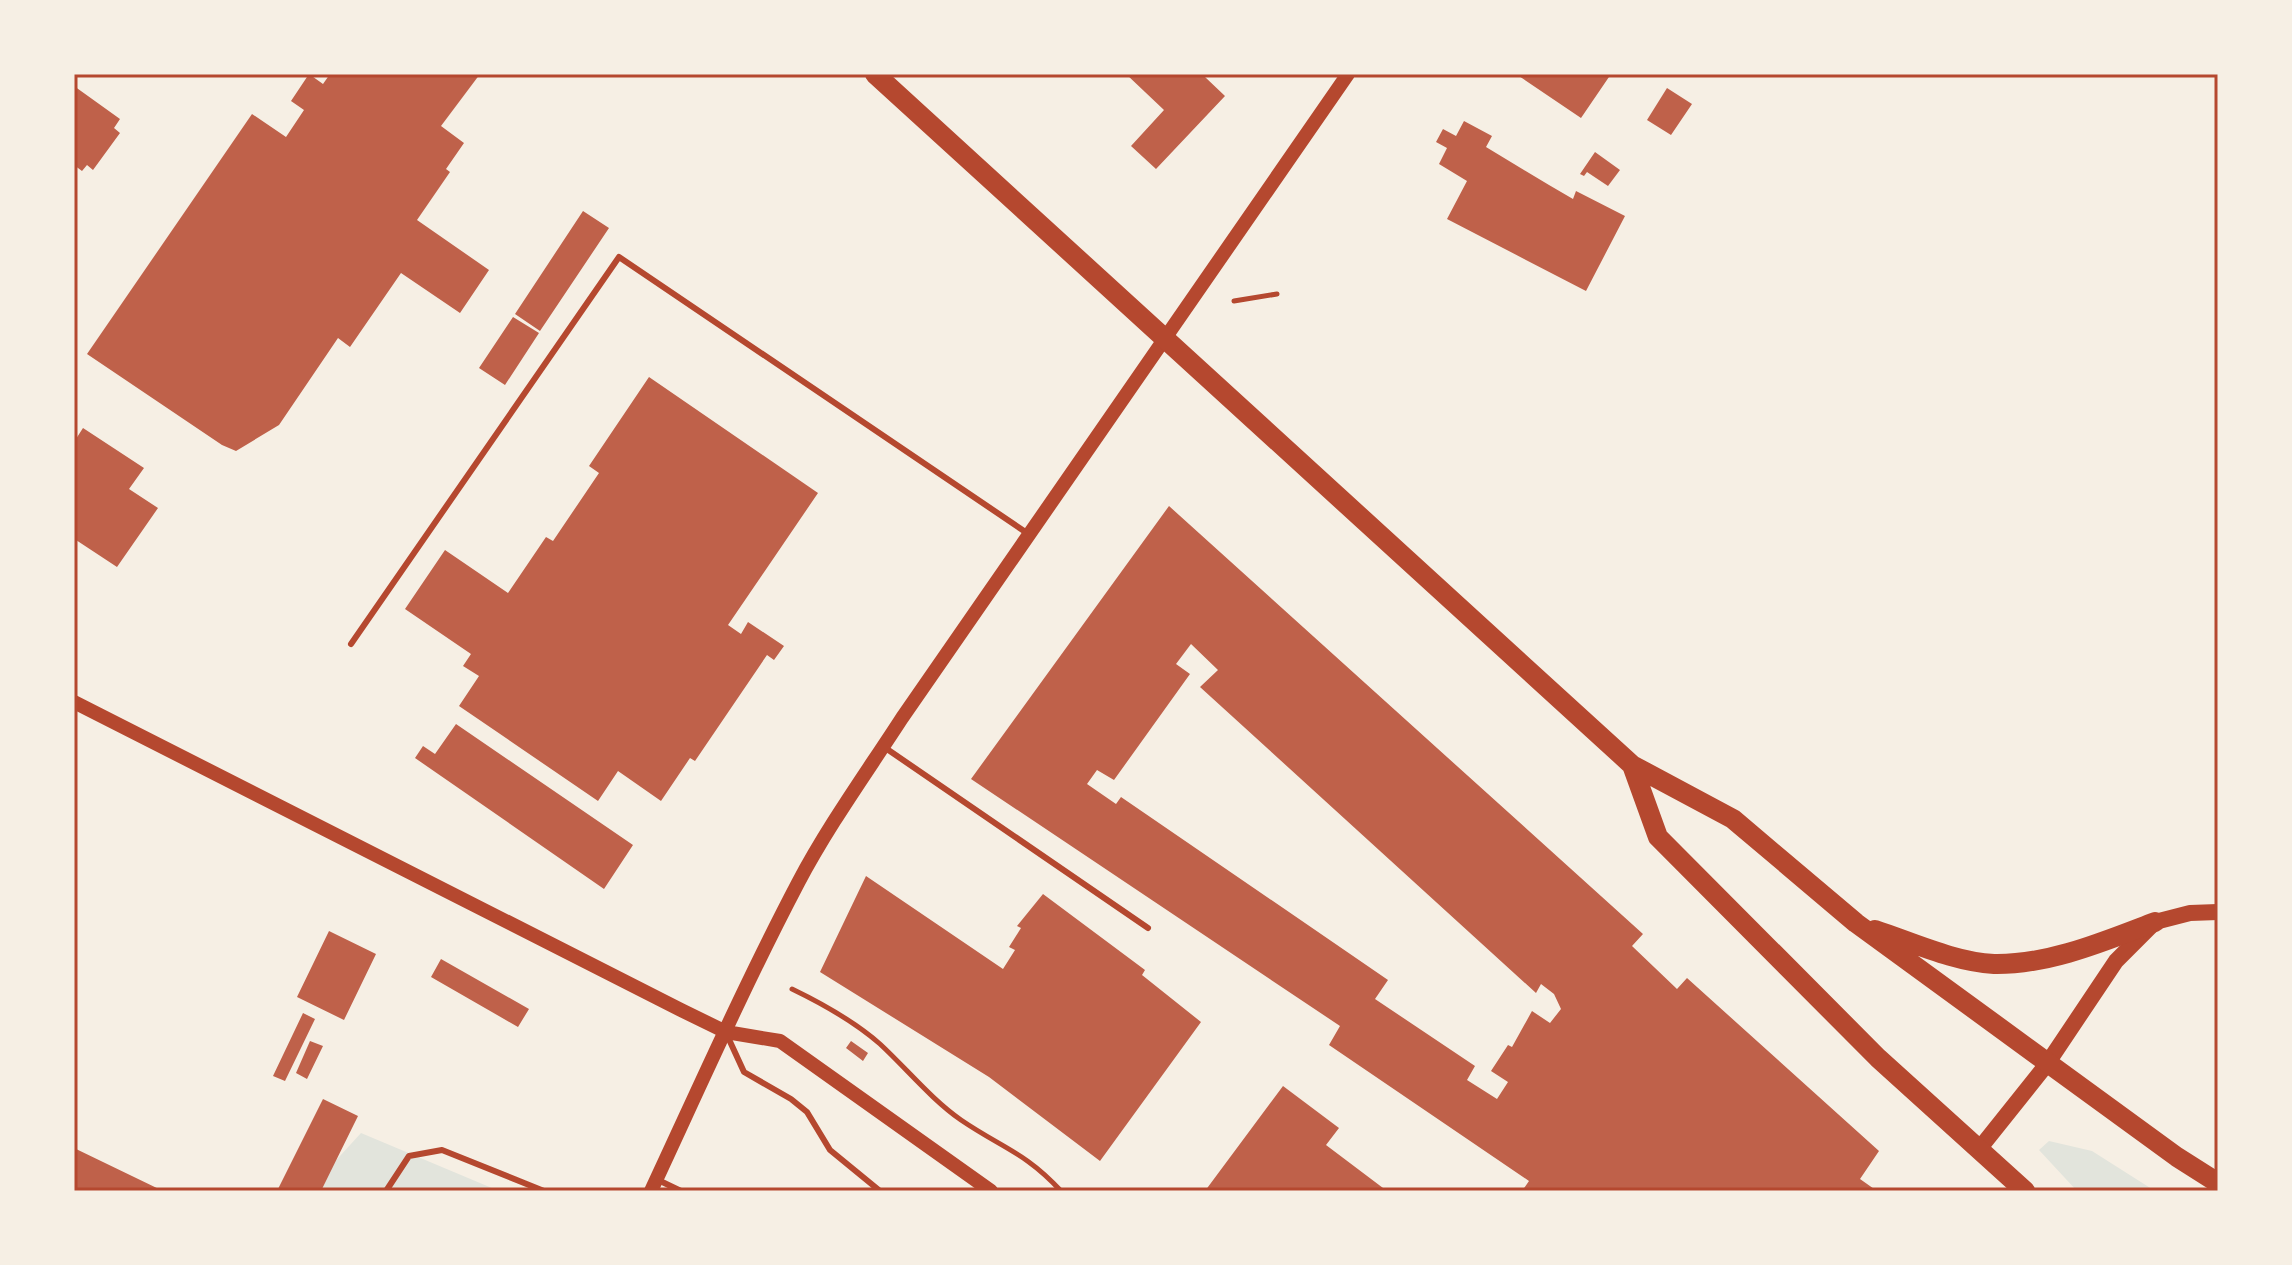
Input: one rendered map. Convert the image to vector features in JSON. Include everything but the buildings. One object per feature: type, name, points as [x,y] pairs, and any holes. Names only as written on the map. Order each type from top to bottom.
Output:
[{"type":"main road","points":[[875,74],[1632,765],[1733,819],[1856,923],[2047,1064],[2218,1183]]},
{"type":"main road","points":[[1632,765],[1658,837],[1878,1058],[2025,1191]]},
{"type":"main road","points":[[1856,923],[1956,957],[1994,964],[2039,959],[2078,949],[2190,913],[2218,912]]},
{"type":"main road","points":[[1980,1148],[2047,1064],[2116,961],[2155,922]]},
{"type":"street","points":[[653,1185],[799,880],[884,747],[1348,74]]},
{"type":"street","points":[[74,702],[726,1032],[780,1041],[991,1191]]},
{"type":"lane","points":[[351,644],[619,257],[1030,535]]},
{"type":"lane","points":[[884,747],[1148,928]]},
{"type":"lane","points":[[726,1032],[744,1072],[807,1112],[830,1150],[880,1191]]},
{"type":"lane","points":[[386,1191],[409,1156],[442,1150],[544,1191]]},
{"type":"lane","points":[[653,1185],[681,1191]]},
{"type":"path","points":[[1234,301],[1277,294]]},
{"type":"path","points":[[792,989],[845,1017],[878,1043],[940,1103],[962,1120],[1030,1159],[1061,1191]]},
{"type":"shaded area","points":[[361,1133],[499,1191],[308,1191]]},
{"type":"shaded area","points":[[2049,1141],[2092,1151],[2155,1191],[2077,1191],[2039,1150]]}]
